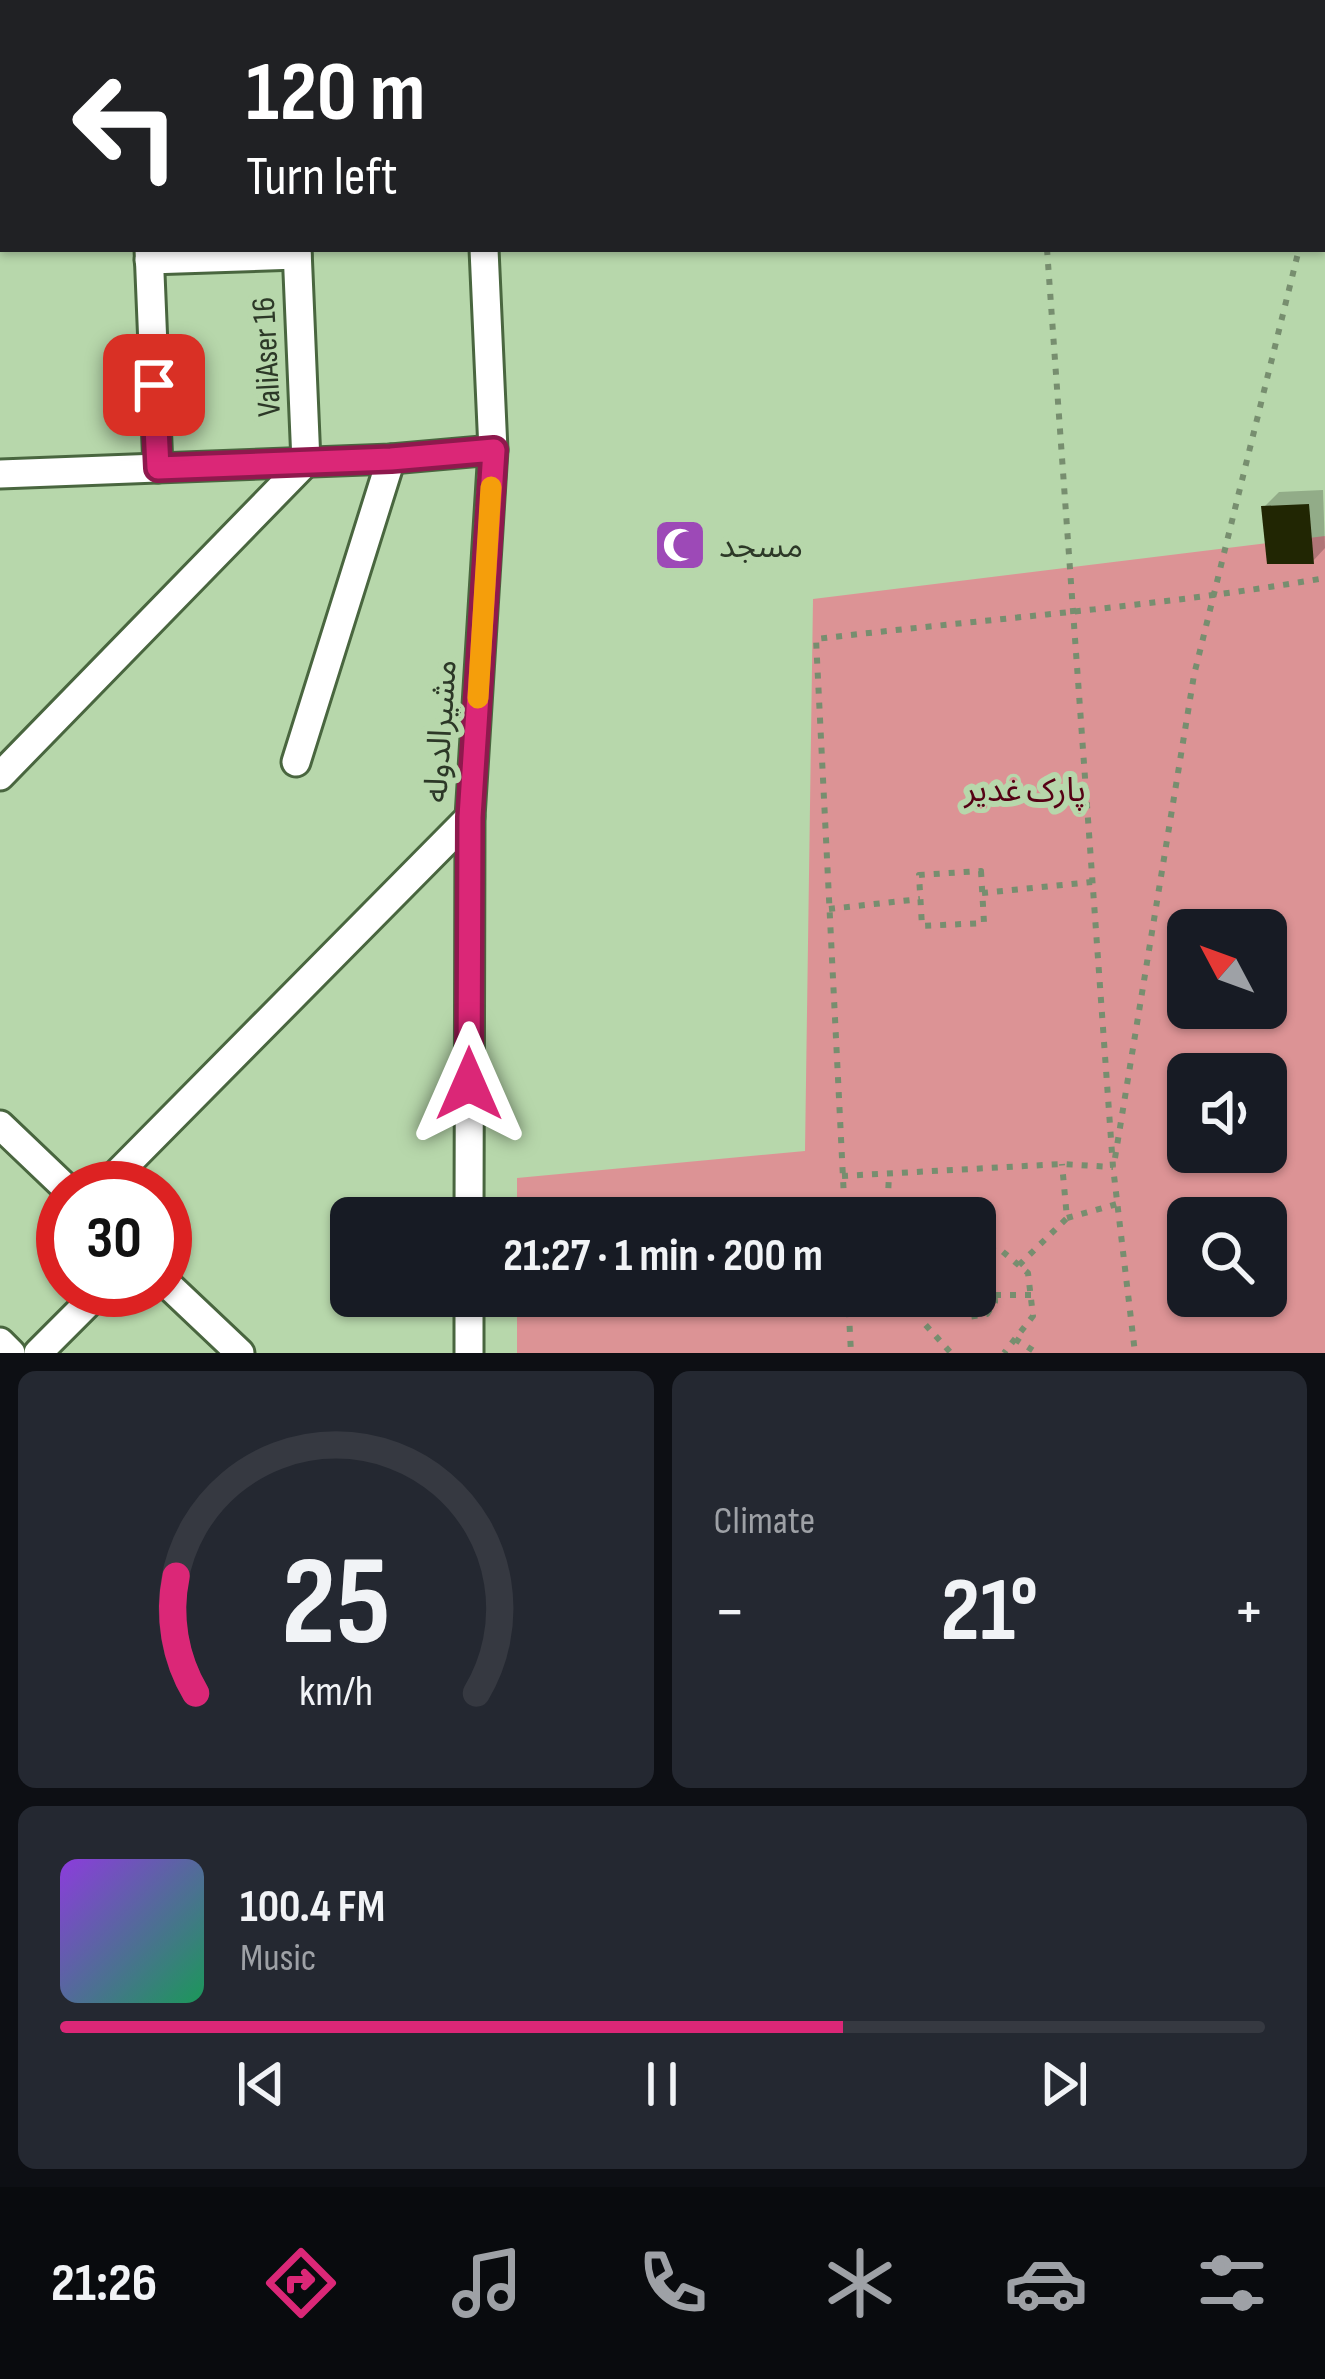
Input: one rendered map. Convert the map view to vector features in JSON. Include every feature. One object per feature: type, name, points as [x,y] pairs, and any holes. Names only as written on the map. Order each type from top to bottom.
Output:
[{"type":"street","points":[[158,468],[149,255],[297,252]]},
{"type":"street","name":"ValiAser 16","points":[[297,252],[306,462]]},
{"type":"street","name":"مشیرالدوله","points":[[469,1197],[470,817],[494,450],[484,252]]},
{"type":"street","points":[[0,474],[391,459],[494,450]]},
{"type":"street","points":[[296,762],[391,459]]},
{"type":"street","points":[[0,776],[306,462]]},
{"type":"street","points":[[130,1161],[470,817]]},
{"type":"street","points":[[2,1130],[36,1161]]},
{"type":"street","points":[[192,1308],[240,1353]]},
{"type":"street","points":[[38,1353],[74,1317]]},
{"type":"street","points":[[469,1317],[469,1353]]},
{"type":"street","points":[[0,1342],[11,1353]]},
{"type":"path","points":[[1047,252],[1113,1167],[1136,1353]]},
{"type":"path","points":[[1113,1167],[1194,675],[1298,252]]},
{"type":"path","points":[[843,1197],[816,639],[1214,597],[1325,578]]},
{"type":"path","points":[[981,871],[982,893],[984,923],[922,926],[919,875],[981,871]]},
{"type":"path","points":[[982,893],[1092,882]]},
{"type":"path","points":[[829,909],[920,898]]},
{"type":"path","points":[[842,1176],[1062,1165],[1113,1167]]},
{"type":"path","points":[[1062,1165],[1066,1218]]},
{"type":"path","points":[[888,1197],[890,1174]]},
{"type":"path","points":[[1019,1265],[1066,1218],[1118,1204]]},
{"type":"path","points":[[996,1246],[1028,1273],[1033,1316],[1004,1353]]},
{"type":"path","points":[[996,1295],[1031,1295]]},
{"type":"path","points":[[849,1317],[851,1353]]},
{"type":"path","points":[[923,1317],[951,1353]]},
{"type":"path","points":[[1016,1339],[1037,1353]]},
{"type":"green space","name":"پارک غدیر","points":[[1325,536],[1325,1353],[517,1353],[517,1317],[996,1317],[996,1197],[517,1197],[517,1178],[805,1151],[813,599]]},
{"type":"building","points":[[1309,504],[1314,564],[1267,564],[1261,506]]},
{"type":"slow traffic","points":[[478,698],[491,487]]},
{"type":"place","name":"مسجد","points":[[680,545]]},
{"type":"route","points":[[154,385],[158,468],[494,450],[470,817],[469,1084]]}]
